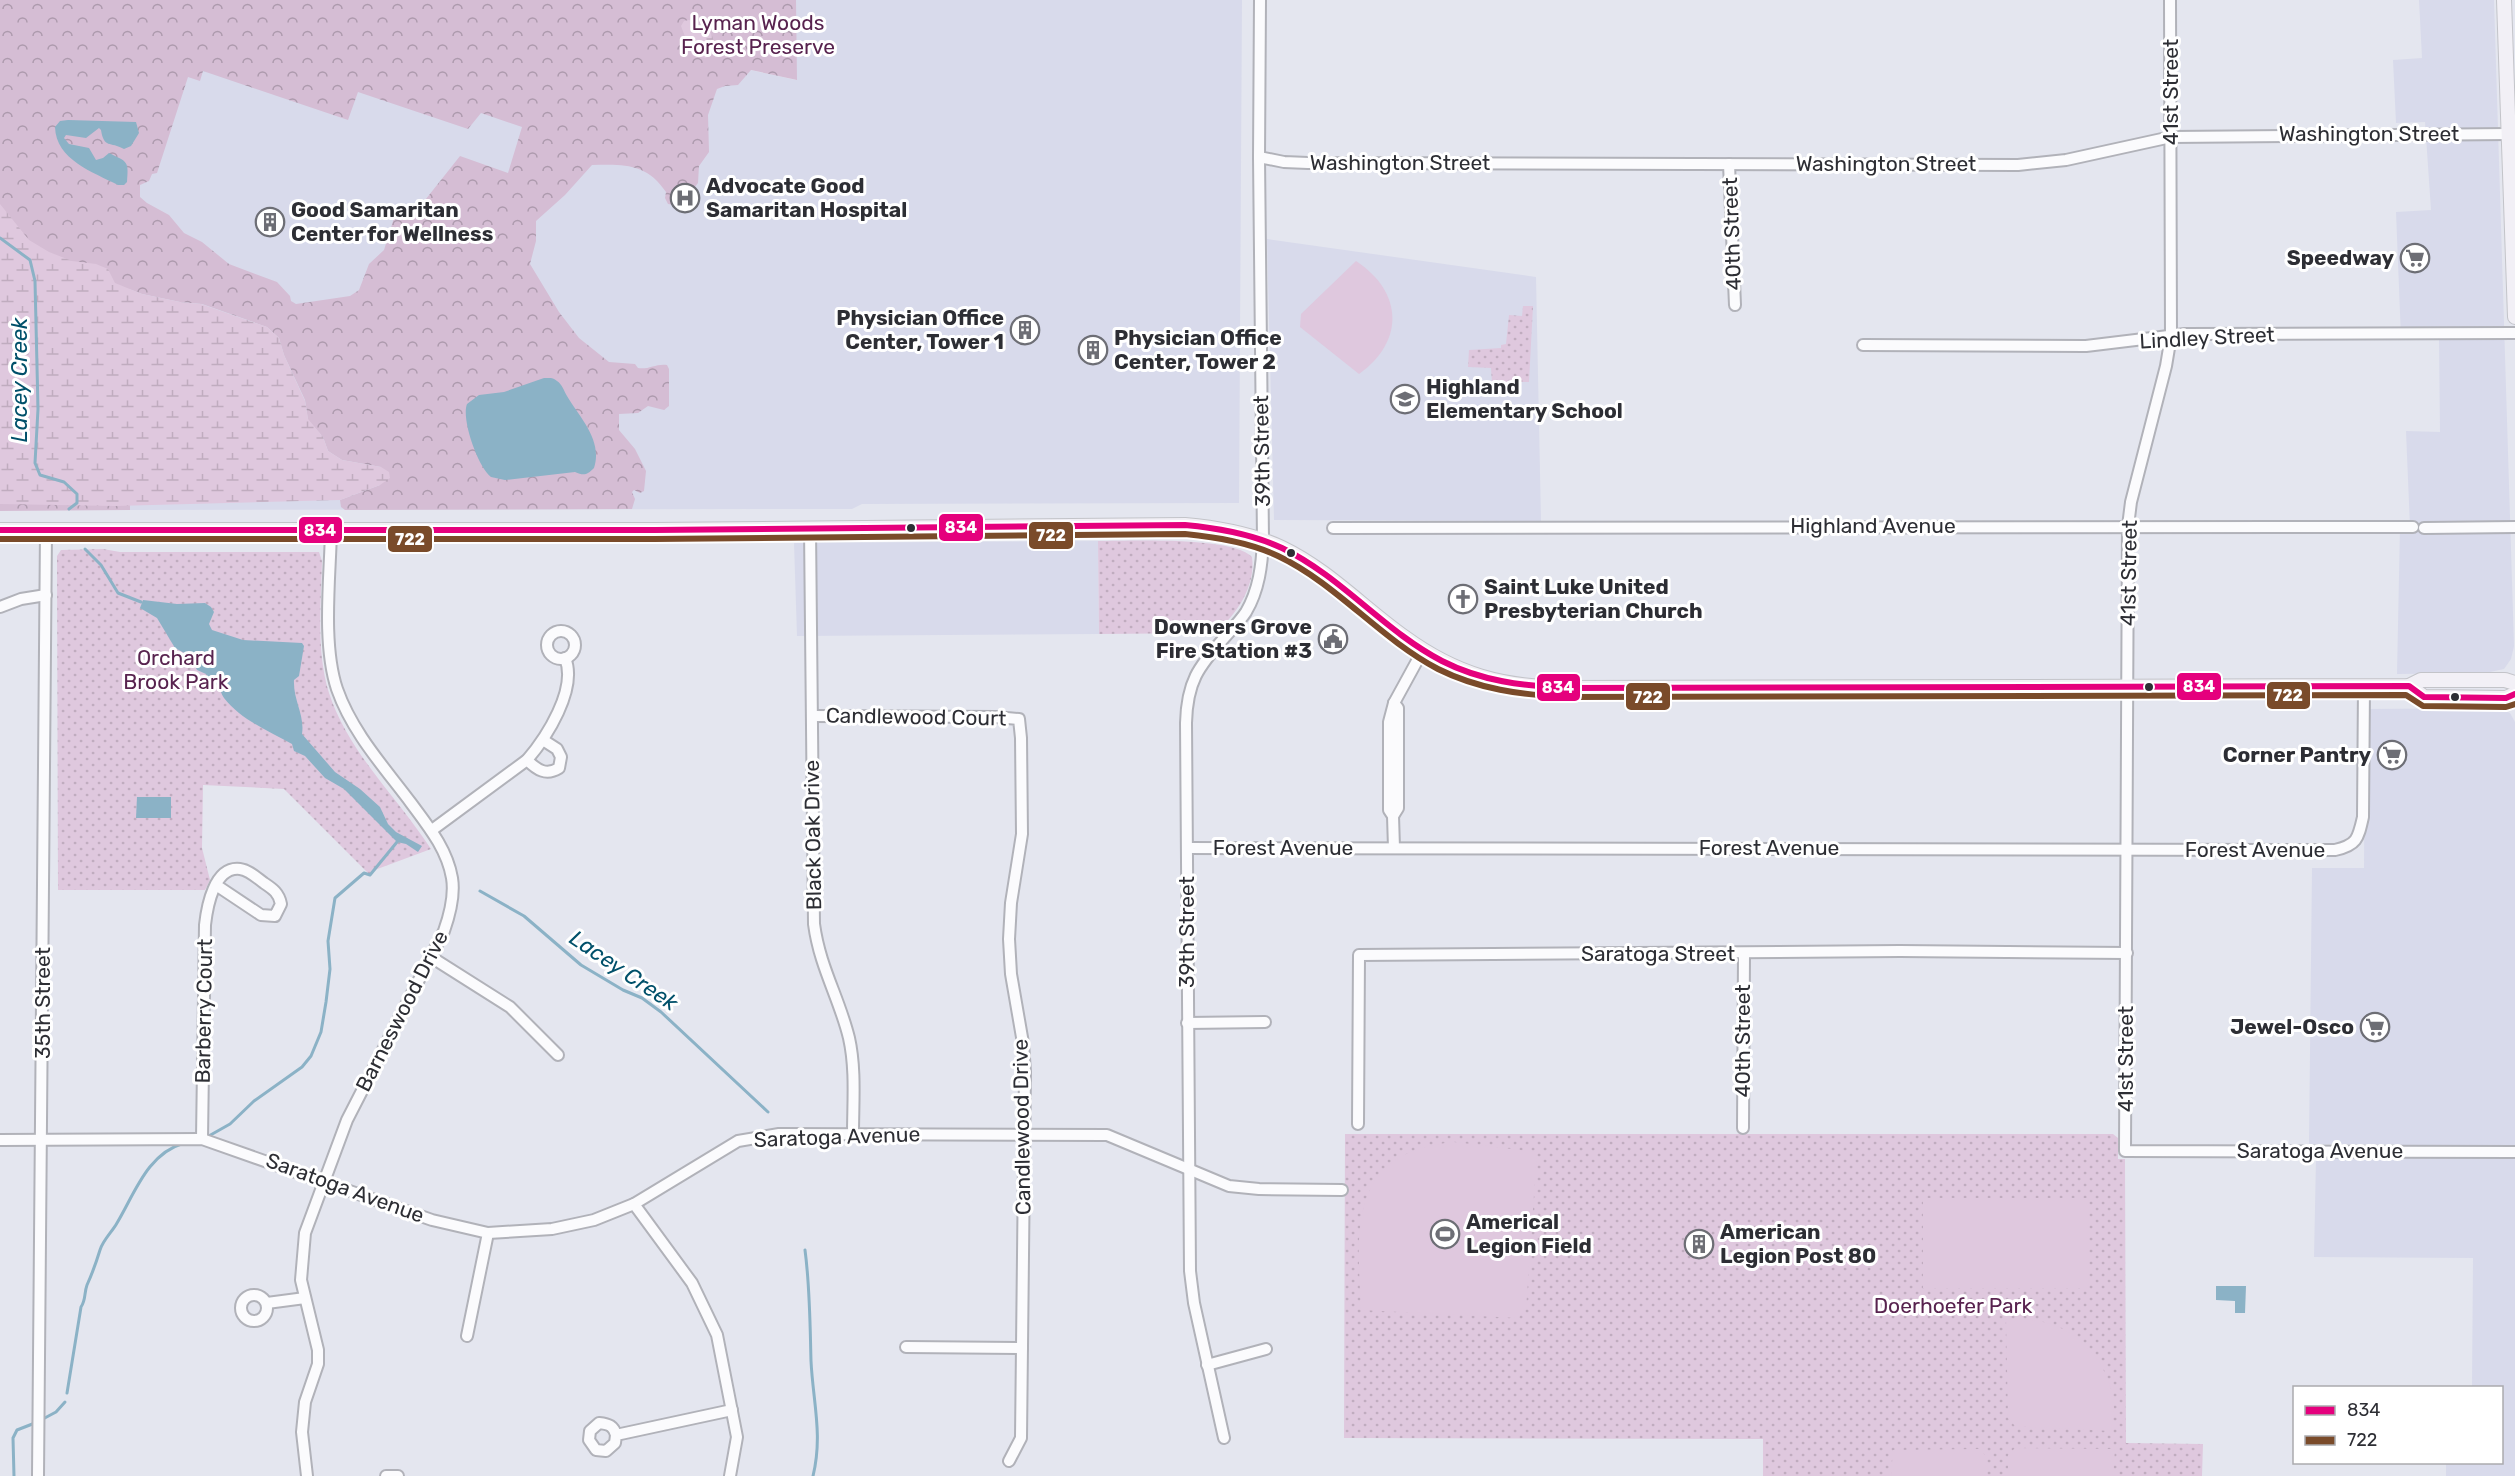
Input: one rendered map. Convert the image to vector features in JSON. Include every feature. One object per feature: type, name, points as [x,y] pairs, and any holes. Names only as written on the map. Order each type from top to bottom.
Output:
[{"type":"main road","points":[[2504,0],[2514,224],[2515,316]]},
{"type":"main road","points":[[0,530],[810,529],[1176,525],[1222,530],[1263,540],[1312,565],[1423,650],[1481,677],[1501,683],[1536,688],[2409,686],[2421,680],[2505,680],[2515,683]]},
{"type":"main road","points":[[2409,686],[2424,697],[2506,698],[2515,694]]},
{"type":"street","name":"39th Street","points":[[1224,1438],[1191,1288],[1186,723],[1190,687],[1205,659],[1246,612],[1261,569],[1263,540],[1259,157],[1260,0]]},
{"type":"street","name":"41st Street","points":[[2126,1151],[2128,526],[2131,502],[2166,366],[2171,336],[2170,0]]},
{"type":"street","name":"Washington Street","points":[[1259,157],[1284,162],[1308,163],[2032,165],[2066,160],[2171,137],[2510,134]]},
{"type":"street","name":"40th Street","points":[[1729,164],[1735,305]]},
{"type":"street","name":"Lindley Street","points":[[1863,345],[2086,346],[2171,336],[2343,332],[2515,333]]},
{"type":"street","name":"Highland Avenue","points":[[1332,528],[2515,527]]},
{"type":"street","name":"Black Oak Drive","points":[[810,529],[814,924],[820,956],[850,1041],[853,1134]]},
{"type":"street","name":"35th Street","points":[[38,1476],[46,530]]},
{"type":"street","name":"Barneswood Drive","points":[[307,1476],[302,1445],[302,1424],[305,1402],[318,1364],[318,1350],[301,1280],[305,1233],[347,1120],[431,957],[450,915],[453,885],[448,863],[432,830],[357,730],[337,688],[329,640],[331,531]]},
{"type":"street","points":[[0,607],[21,599],[46,594]]},
{"type":"street","points":[[1394,848],[1393,816],[1389,810],[1389,722],[1394,703],[1423,650]]},
{"type":"street","points":[[432,830],[527,760],[543,741],[563,700],[568,675],[565,658]]},
{"type":"street","name":"Forest Avenue","points":[[1187,848],[2335,850],[2350,847],[2359,837],[2363,817],[2364,686]]},
{"type":"street","name":"Candlewood Court","points":[[812,716],[1019,719]]},
{"type":"street","name":"Candlewood Drive","points":[[1009,1461],[1021,1438],[1023,1042],[1011,974],[1009,939],[1011,903],[1022,834],[1022,748],[1019,719]]},
{"type":"street","points":[[527,760],[541,771],[548,772],[559,768],[561,757],[557,749],[543,741]]},
{"type":"street","points":[[231,870],[246,871],[276,891],[281,904],[275,915],[261,915],[216,885],[231,870]]},
{"type":"street","name":"Barberry Court","points":[[202,1139],[205,925],[209,903],[216,885]]},
{"type":"street","name":"Saratoga Street","points":[[1358,1124],[1359,955],[1744,954],[1900,951],[2127,953]]},
{"type":"street","name":"40th Street","points":[[1743,1128],[1744,954]]},
{"type":"street","points":[[431,957],[510,1007],[558,1055]]},
{"type":"street","points":[[1187,1023],[1264,1022]]},
{"type":"street","name":"Saratoga Avenue","points":[[0,1140],[202,1139],[432,1220],[488,1233],[563,1227],[594,1220],[634,1204],[738,1141],[779,1134],[1107,1135],[1224,1184],[1241,1188],[1342,1190]]},
{"type":"street","name":"Saratoga Avenue","points":[[2126,1151],[2515,1152]]},
{"type":"street","points":[[634,1204],[680,1266],[705,1306],[723,1359],[737,1437],[730,1476]]},
{"type":"street","points":[[467,1336],[488,1233]]},
{"type":"street","points":[[267,1304],[305,1298]]},
{"type":"street","points":[[906,1347],[1022,1348]]},
{"type":"street","points":[[1208,1365],[1266,1349]]},
{"type":"street","points":[[616,1436],[732,1410]]},
{"type":"street","points":[[386,1476],[398,1476]]},
{"type":"shaded area","name":"Advocate Good Samaritan Hospital","points":[[128,0],[435,0],[796,80],[796,0],[1242,0],[1239,503],[862,504],[852,509],[130,510]]},
{"type":"shaded area","points":[[2419,0],[2494,0],[2514,646],[2511,659],[2504,669],[2485,673],[2397,674],[2400,527],[2410,527],[2406,431],[2440,432],[2439,339],[2401,338],[2396,212],[2431,210],[2425,122],[2396,123],[2393,60],[2422,58]]},
{"type":"shaded area","name":"Highland Elementary School","points":[[1267,239],[1536,277],[1541,521],[1274,520]]},
{"type":"shaded area","points":[[1098,541],[1099,634],[797,636],[794,543]]},
{"type":"shaded area","points":[[2500,708],[2510,713],[2515,722],[2515,1476],[2446,1476],[2446,1464],[2503,1464],[2503,1386],[2472,1386],[2473,1258],[2314,1257],[2316,1158],[2403,1160],[2418,1152],[2393,1144],[2309,1144],[2312,868],[2364,868],[2365,709]]},
{"type":"green space","name":"Lyman Woods Forest Preserve","points":[[0,0],[796,0],[797,80],[751,70],[738,85],[717,89],[708,115],[709,152],[699,166],[698,183],[694,188],[685,190],[680,196],[680,201],[674,205],[668,204],[665,198],[666,192],[659,182],[642,170],[624,165],[592,165],[565,195],[536,221],[536,241],[530,264],[559,312],[579,338],[609,362],[635,364],[638,368],[667,365],[669,369],[669,406],[664,410],[648,406],[638,413],[619,414],[619,430],[635,449],[646,471],[644,491],[640,493],[634,490],[632,492],[635,499],[632,509],[345,510],[341,507],[340,500],[380,485],[381,467],[342,460],[328,451],[323,437],[308,420],[305,400],[284,355],[279,338],[267,327],[202,304],[180,302],[129,289],[130,510],[0,511]],"holes":[[[203,71],[348,120],[358,92],[468,129],[481,113],[522,127],[508,173],[460,156],[414,214],[404,219],[394,218],[384,250],[369,264],[359,290],[350,296],[296,304],[291,301],[290,296],[277,282],[229,264],[202,242],[184,233],[169,215],[140,197],[140,185],[149,181],[152,174],[157,173],[188,77],[200,81]]]},
{"type":"green space","points":[[689,20],[704,25],[712,36],[714,47],[706,58],[692,55],[681,26],[684,21]]},
{"type":"green space","points":[[0,204],[29,240],[49,252],[72,261],[96,264],[108,269],[115,283],[142,294],[201,304],[267,327],[279,338],[284,355],[305,401],[308,419],[323,437],[328,451],[342,460],[381,467],[389,472],[390,478],[380,485],[340,500],[115,506],[0,504]]},
{"type":"green space","points":[[1356,261],[1372,273],[1383,287],[1390,302],[1392,317],[1391,332],[1385,347],[1359,374],[1300,327],[1301,314]]},
{"type":"green space","points":[[1523,306],[1533,306],[1529,382],[1492,382],[1491,368],[1468,367],[1469,350],[1501,348],[1501,345],[1506,344],[1509,315],[1522,316]]},
{"type":"green space","points":[[1098,541],[1179,541],[1241,550],[1252,557],[1251,579],[1237,609],[1216,633],[1099,634]]},
{"type":"green space","name":"Orchard Brook Park","points":[[103,549],[120,552],[319,552],[322,561],[320,610],[322,661],[329,693],[337,715],[361,755],[431,849],[372,871],[370,875],[284,789],[203,785],[202,848],[210,880],[205,890],[58,890],[57,556],[61,550]]},
{"type":"green space","name":"Doerhoefer Park","points":[[1345,1134],[2113,1134],[2118,1138],[2118,1159],[2125,1159],[2126,1443],[2203,1444],[2202,1476],[1763,1476],[1763,1439],[1344,1438]]},
{"type":"green space","name":"Americal Legion Field","points":[[1454,1142],[1537,1152],[1526,1309],[1518,1318],[1361,1310],[1359,1251],[1361,1223],[1366,1199],[1377,1178],[1394,1161],[1419,1149]]},
{"type":"green space","points":[[1923,1198],[2089,1198],[2089,1288],[1923,1288]]},
{"type":"green space","points":[[2006,1319],[2037,1321],[2059,1327],[2071,1333],[2091,1351],[2106,1374],[2110,1386],[2114,1407],[2111,1431],[2015,1426],[2008,1418]]},
{"type":"green space","points":[[2015,1448],[2115,1449],[2113,1476],[2008,1476],[2008,1455]]},
{"type":"green space","points":[[1979,1449],[1986,1456],[1986,1476],[1891,1476],[1893,1450]]},
{"type":"water","points":[[60,121],[136,122],[139,133],[131,146],[124,149],[108,144],[99,128],[86,138],[66,135],[64,138],[69,144],[89,148],[96,160],[109,153],[123,160],[128,169],[127,182],[124,185],[118,185],[98,175],[78,163],[62,148],[55,127]]},
{"type":"water","points":[[544,378],[554,379],[560,384],[589,430],[595,448],[594,468],[583,474],[575,472],[505,480],[491,477],[481,463],[472,442],[466,420],[467,404],[479,395],[504,392]]},
{"type":"water","points":[[143,600],[177,604],[205,603],[214,612],[209,624],[212,630],[243,640],[302,643],[304,646],[299,676],[294,680],[294,687],[302,720],[302,734],[335,772],[360,789],[380,807],[388,824],[396,832],[422,846],[418,852],[406,844],[397,842],[344,789],[325,778],[305,756],[294,751],[292,744],[256,724],[231,706],[218,685],[212,683],[206,674],[197,670],[190,656],[175,648],[157,618],[140,608]]},
{"type":"water","points":[[137,797],[171,797],[171,818],[136,818]]},
{"type":"water","points":[[2216,1286],[2246,1286],[2245,1313],[2235,1313],[2235,1301],[2216,1300]]},
{"type":"waterway","name":"Lacey Creek","points":[[0,238],[30,260],[35,281],[38,409],[35,463],[40,475],[64,482],[77,494],[77,503],[69,509]]},
{"type":"waterway","name":"Lacey Creek","points":[[85,549],[101,565],[118,593],[141,602]]},
{"type":"waterway","points":[[207,1137],[230,1124],[254,1101],[302,1067],[311,1056],[321,1032],[326,1002],[330,969],[328,941],[335,898],[364,873],[370,875],[397,842]]},
{"type":"waterway","name":"Lacey Creek","points":[[480,891],[524,916],[581,965],[623,990],[642,998],[661,1012],[768,1112]]},
{"type":"waterway","points":[[67,1393],[81,1307],[101,1246],[151,1165],[171,1148],[184,1143]]},
{"type":"waterway","name":"Lacey Creek","points":[[805,1250],[817,1432],[813,1476]]},
{"type":"waterway","points":[[41,1420],[56,1412],[65,1402]]},
{"type":"waterway","points":[[14,1476],[13,1438],[17,1430],[35,1423]]},
{"type":"transit line","name":"834","points":[[0,530],[655,530],[1185,525],[1235,532],[1282,548],[1324,574],[1421,649],[1457,668],[1487,678],[1518,684],[1566,688],[2409,686],[2424,697],[2506,698],[2515,694]]},
{"type":"transit line","name":"722","points":[[0,539],[655,539],[1185,534],[1232,541],[1278,556],[1320,581],[1396,642],[1438,669],[1469,682],[1516,693],[1566,697],[2406,695],[2423,706],[2506,707],[2515,704]]},
{"type":"place","name":"Advocate Good Samaritan Hospital","points":[[685,198]]},
{"type":"place","name":"Good Samaritan Center for Wellness","points":[[270,222]]},
{"type":"place","name":"Speedway","points":[[2415,258]]},
{"type":"place","name":"Physician Office Center, Tower 1","points":[[1025,330]]},
{"type":"place","name":"Physician Office Center, Tower 2","points":[[1093,350]]},
{"type":"place","name":"Highland Elementary School","points":[[1405,399]]},
{"type":"place","name":"Saint Luke United Presbyterian Church","points":[[1463,599]]},
{"type":"place","name":"Downers Grove Fire Station #3","points":[[1333,639]]},
{"type":"place","name":"Corner Pantry","points":[[2392,755]]},
{"type":"place","name":"Jewel-Osco","points":[[2375,1027]]},
{"type":"place","name":"Americal Legion Field","points":[[1445,1234]]},
{"type":"place","name":"American Legion Post 80","points":[[1699,1244]]}]
